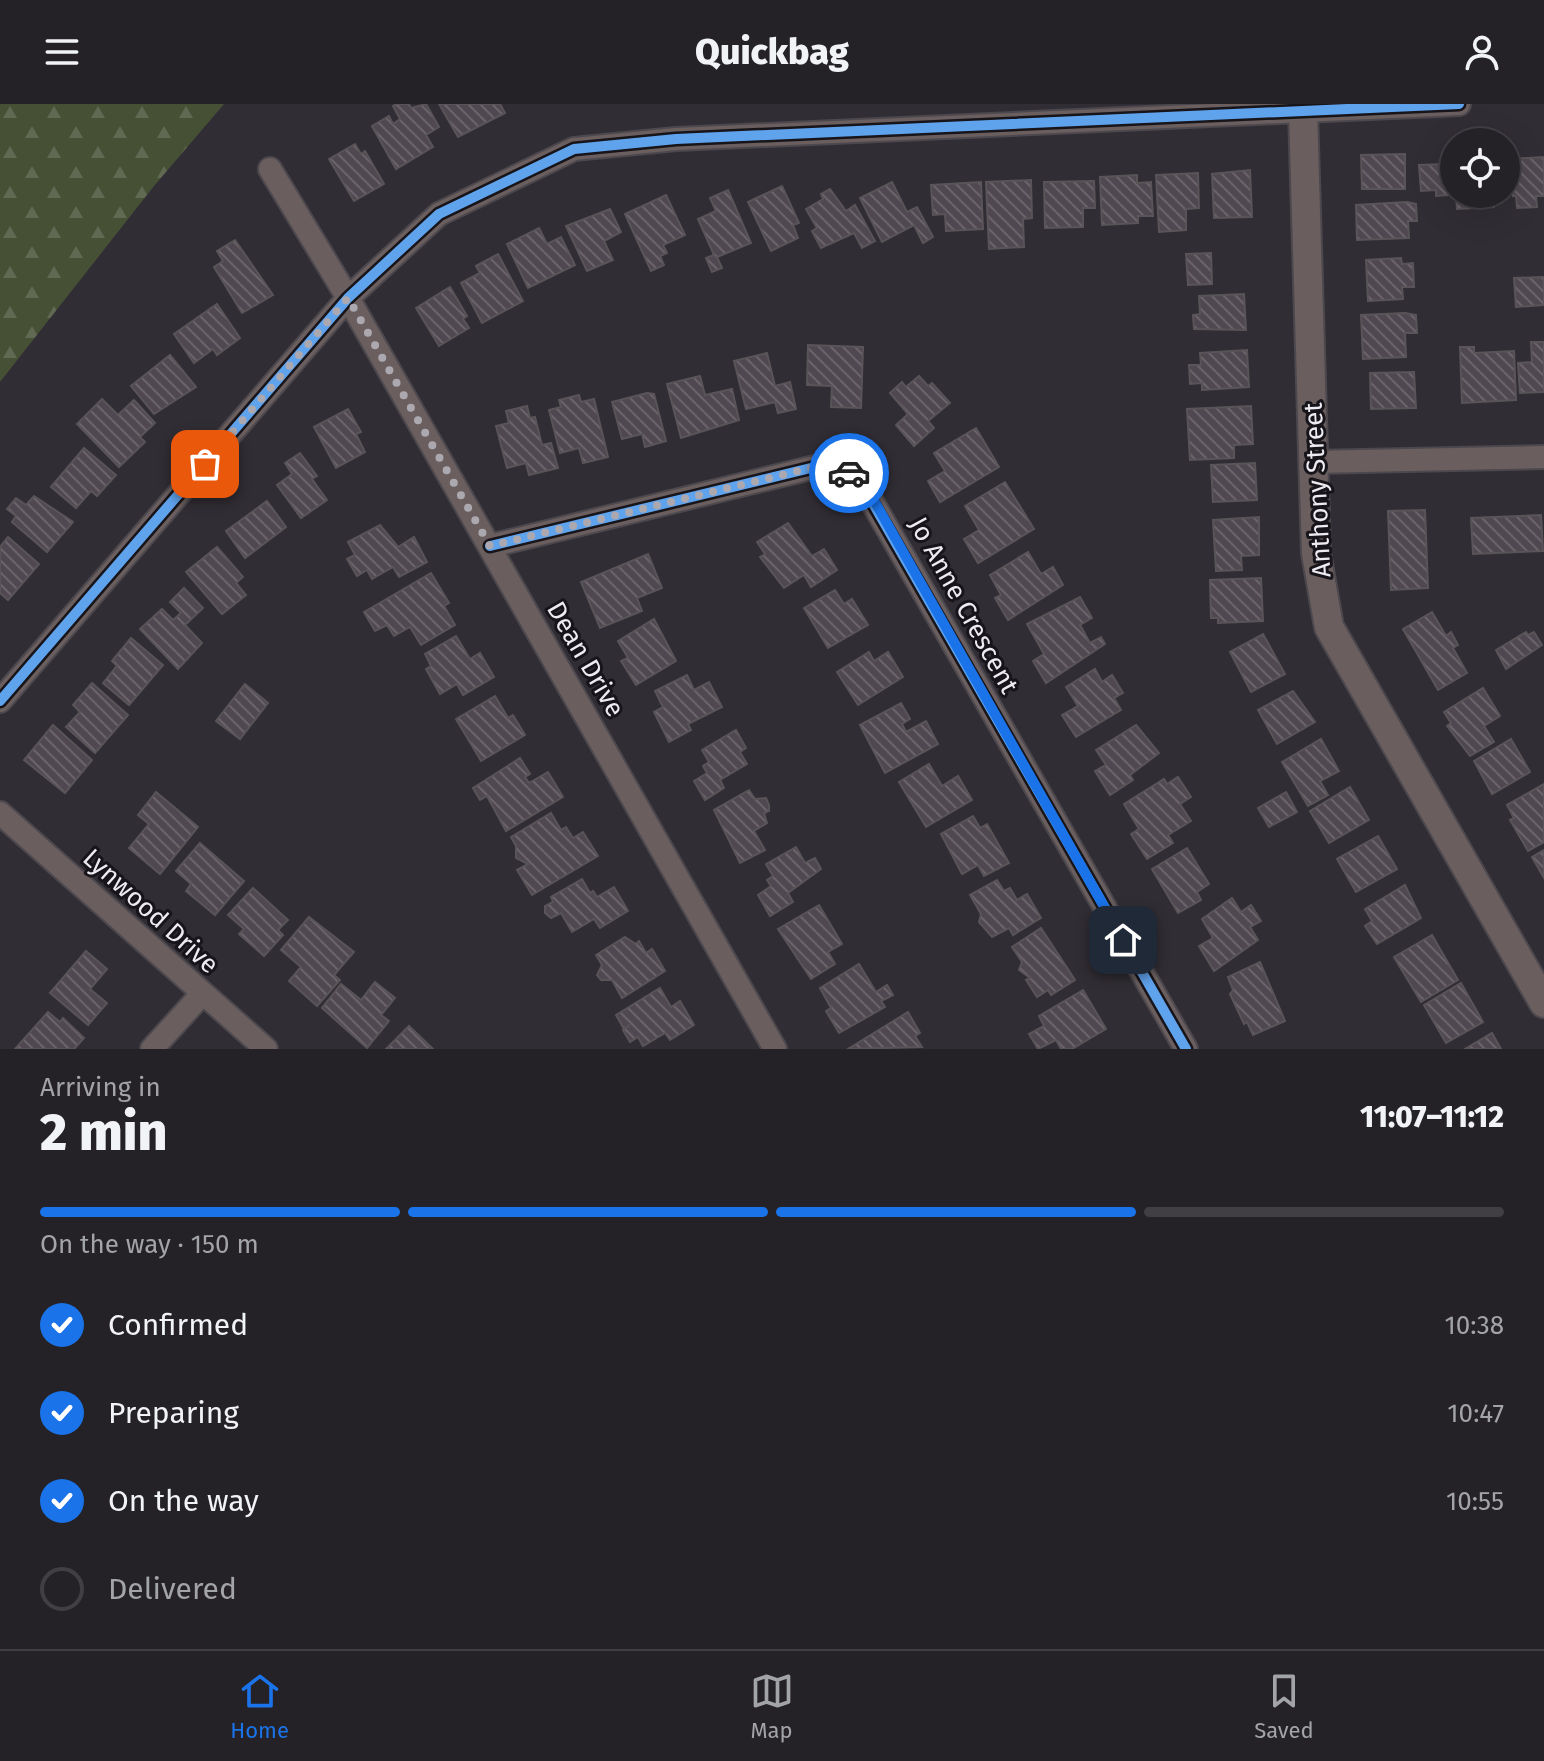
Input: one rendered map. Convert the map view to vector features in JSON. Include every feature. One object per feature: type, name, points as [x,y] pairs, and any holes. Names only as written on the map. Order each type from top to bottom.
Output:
[{"type":"street","points":[[0,701],[348,298],[439,214],[574,149],[676,139],[1459,104]]},
{"type":"street","name":"Anthony Street","points":[[1303,111],[1316,553],[1329,627],[1544,1003]]},
{"type":"street","name":"Dean Drive","points":[[270,169],[348,298],[775,1049]]},
{"type":"street","points":[[1314,462],[1544,457]]},
{"type":"street","name":"Jo Anne Crescent","points":[[490,546],[819,466],[841,469],[858,478],[867,488],[1186,1049]]},
{"type":"street","name":"Lynwood Drive","points":[[0,813],[266,1049]]},
{"type":"street","points":[[152,1049],[202,994]]},
{"type":"green space","points":[[0,104],[224,104],[154,186],[0,382]]},
{"type":"building","points":[[409,104],[411,108],[426,104],[439,127],[426,135],[433,147],[396,169],[372,126],[389,116],[393,124],[400,119],[393,106]]},
{"type":"building","points":[[439,104],[500,104],[505,113],[458,137]]},
{"type":"building","points":[[355,144],[361,154],[365,151],[384,184],[354,201],[329,159]]},
{"type":"building","points":[[1405,154],[1405,189],[1362,189],[1361,155]]},
{"type":"building","points":[[1544,157],[1544,196],[1536,196],[1537,207],[1520,208],[1520,158]]},
{"type":"building","points":[[1440,164],[1440,196],[1436,196],[1436,190],[1421,191],[1419,165]]},
{"type":"building","points":[[1250,170],[1252,217],[1214,218],[1212,174]]},
{"type":"building","points":[[1198,173],[1199,208],[1186,209],[1186,230],[1159,232],[1156,175]]},
{"type":"building","points":[[1137,175],[1137,183],[1151,182],[1153,216],[1138,216],[1138,223],[1102,225],[1100,177]]},
{"type":"building","points":[[1031,180],[1032,218],[1023,219],[1024,247],[989,249],[986,182]]},
{"type":"building","points":[[1094,181],[1095,208],[1083,208],[1083,227],[1045,228],[1044,182]]},
{"type":"building","points":[[892,182],[907,212],[917,207],[933,237],[923,243],[914,225],[882,242],[860,198]]},
{"type":"building","points":[[981,182],[983,229],[946,231],[945,214],[933,215],[931,185]]},
{"type":"building","points":[[782,186],[799,223],[793,225],[798,238],[771,251],[748,202]]},
{"type":"building","points":[[830,189],[846,211],[855,205],[875,241],[862,248],[854,233],[821,248],[812,231],[817,228],[806,209],[823,199],[821,194]]},
{"type":"building","points":[[728,190],[751,243],[717,257],[722,268],[712,272],[706,258],[714,255],[698,219],[716,211],[710,198]]},
{"type":"building","points":[[666,195],[685,235],[663,245],[667,253],[660,256],[664,265],[651,271],[625,214]]},
{"type":"building","points":[[1416,204],[1417,221],[1408,221],[1409,238],[1357,240],[1356,205]]},
{"type":"building","points":[[610,209],[621,232],[604,241],[613,260],[587,271],[566,226]]},
{"type":"building","points":[[539,228],[547,244],[561,237],[575,265],[528,288],[507,244]]},
{"type":"building","points":[[235,240],[273,295],[242,313],[214,267],[223,261],[217,251]]},
{"type":"building","points":[[1211,253],[1212,284],[1188,285],[1186,254]]},
{"type":"building","points":[[498,254],[523,301],[482,323],[461,283],[480,273],[476,266]]},
{"type":"building","points":[[1401,258],[1402,264],[1413,263],[1414,287],[1402,287],[1403,299],[1368,301],[1366,260]]},
{"type":"building","points":[[1544,277],[1544,305],[1516,307],[1514,278]]},
{"type":"building","points":[[450,287],[467,316],[463,319],[469,328],[439,346],[416,308]]},
{"type":"building","points":[[1244,294],[1246,330],[1194,329],[1193,315],[1200,314],[1199,296]]},
{"type":"building","points":[[217,304],[240,338],[217,355],[213,349],[194,363],[174,334]]},
{"type":"building","points":[[1361,315],[1416,315],[1417,333],[1405,333],[1406,357],[1363,359]]},
{"type":"building","points":[[1531,342],[1544,342],[1544,392],[1520,393],[1518,363],[1532,362]]},
{"type":"building","points":[[808,345],[863,347],[861,408],[831,407],[832,386],[807,385]]},
{"type":"building","points":[[1460,347],[1474,347],[1474,353],[1514,351],[1516,400],[1462,403]]},
{"type":"building","points":[[1247,350],[1249,387],[1202,390],[1202,383],[1190,384],[1189,365],[1201,365],[1200,353]]},
{"type":"building","points":[[767,353],[775,386],[790,382],[796,409],[778,413],[775,402],[746,409],[734,361]]},
{"type":"building","points":[[170,355],[196,387],[154,414],[131,386]]},
{"type":"building","points":[[1414,372],[1416,408],[1371,409],[1370,373]]},
{"type":"building","points":[[700,376],[705,395],[732,389],[739,420],[681,438],[667,384]]},
{"type":"building","points":[[919,376],[928,386],[932,383],[950,403],[928,421],[934,428],[914,446],[896,425],[908,414],[890,393],[902,382],[906,387]]},
{"type":"building","points":[[654,394],[666,441],[645,447],[642,434],[622,439],[612,402]]},
{"type":"building","points":[[579,395],[581,402],[594,399],[608,457],[583,463],[579,448],[560,453],[549,410],[561,407],[559,400]]},
{"type":"building","points":[[102,399],[118,415],[134,400],[155,423],[140,437],[145,442],[119,467],[77,424]]},
{"type":"building","points":[[527,406],[530,418],[535,417],[542,445],[551,443],[558,468],[529,475],[526,463],[507,468],[496,426],[509,423],[506,411]]},
{"type":"building","points":[[1251,406],[1253,444],[1234,445],[1234,458],[1190,460],[1187,409]]},
{"type":"building","points":[[348,409],[361,432],[356,434],[365,452],[336,468],[314,427]]},
{"type":"building","points":[[976,428],[999,467],[940,502],[928,481],[945,471],[934,453]]},
{"type":"building","points":[[84,448],[116,475],[97,496],[91,491],[76,508],[51,487]]},
{"type":"building","points":[[300,453],[317,476],[312,479],[327,500],[301,518],[277,485],[292,474],[285,463]]},
{"type":"building","points":[[1255,463],[1257,500],[1213,502],[1211,465]]},
{"type":"building","points":[[1005,482],[1034,529],[978,563],[964,539],[979,530],[965,506]]},
{"type":"building","points":[[34,496],[73,522],[47,552],[12,522],[16,516],[7,509],[16,498],[26,505]]},
{"type":"building","points":[[267,501],[286,527],[245,558],[226,531]]},
{"type":"building","points":[[1425,510],[1428,588],[1391,590],[1388,511]]},
{"type":"building","points":[[1541,515],[1543,551],[1473,554],[1471,518]]},
{"type":"building","points":[[1259,517],[1259,555],[1241,556],[1242,570],[1216,571],[1213,520]]},
{"type":"building","points":[[788,523],[812,556],[824,549],[837,570],[811,587],[804,575],[784,588],[760,557],[765,554],[757,542]]},
{"type":"building","points":[[380,525],[398,547],[414,537],[427,562],[399,577],[393,567],[372,579],[367,570],[357,576],[347,559],[355,555],[348,542]]},
{"type":"building","points":[[8,537],[39,564],[8,600],[0,593],[0,547]]},
{"type":"building","points":[[217,547],[243,577],[236,583],[246,595],[222,614],[186,572]]},
{"type":"building","points":[[1028,552],[1041,574],[1053,567],[1063,585],[1008,620],[995,598],[1001,595],[990,575]]},
{"type":"building","points":[[648,554],[662,588],[637,598],[642,611],[600,628],[581,582]]},
{"type":"building","points":[[431,573],[449,603],[444,606],[455,625],[421,645],[410,627],[394,636],[387,625],[375,631],[364,612]]},
{"type":"building","points":[[1261,578],[1263,621],[1218,623],[1218,618],[1211,618],[1210,580]]},
{"type":"building","points":[[184,588],[203,608],[185,625],[202,643],[178,669],[140,629],[162,609],[173,620],[181,613],[170,602]]},
{"type":"building","points":[[835,590],[844,604],[852,599],[868,625],[828,648],[804,608]]},
{"type":"building","points":[[1080,597],[1092,618],[1080,625],[1090,643],[1101,637],[1105,644],[1046,683],[1033,661],[1044,654],[1027,624]]},
{"type":"building","points":[[1432,612],[1446,636],[1451,632],[1458,645],[1453,648],[1467,673],[1438,690],[1403,629]]},
{"type":"building","points":[[654,619],[676,661],[636,685],[621,661],[628,658],[618,641]]},
{"type":"building","points":[[1526,632],[1528,635],[1534,632],[1542,645],[1506,669],[1496,650]]},
{"type":"building","points":[[1263,634],[1285,674],[1251,692],[1230,652]]},
{"type":"building","points":[[456,636],[470,659],[480,653],[494,677],[463,695],[457,684],[440,694],[426,669],[431,666],[425,654]]},
{"type":"building","points":[[131,638],[163,665],[129,705],[103,683],[117,666],[112,661]]},
{"type":"building","points":[[869,652],[874,661],[888,652],[903,677],[858,705],[837,672]]},
{"type":"building","points":[[1095,669],[1102,682],[1112,675],[1123,693],[1114,698],[1121,710],[1076,737],[1062,715],[1078,706],[1066,687]]},
{"type":"building","points":[[687,675],[694,690],[709,682],[722,707],[688,724],[691,730],[669,742],[654,712],[663,707],[655,691]]},
{"type":"building","points":[[92,683],[128,715],[95,753],[66,727],[80,712],[73,705]]},
{"type":"building","points":[[245,684],[268,703],[240,739],[216,721]]},
{"type":"building","points":[[1483,688],[1500,716],[1484,726],[1494,742],[1470,756],[1447,726],[1451,723],[1444,712]]},
{"type":"building","points":[[1293,691],[1315,722],[1277,744],[1258,710]]},
{"type":"building","points":[[495,696],[508,718],[513,715],[525,735],[481,761],[456,719]]},
{"type":"building","points":[[901,703],[910,719],[902,724],[906,732],[926,721],[938,744],[885,773],[860,725]]},
{"type":"building","points":[[53,725],[92,760],[65,793],[24,760]]},
{"type":"building","points":[[1136,725],[1159,753],[1130,775],[1133,780],[1110,795],[1095,771],[1106,765],[1096,750]]},
{"type":"building","points":[[736,730],[746,748],[740,752],[747,764],[720,780],[724,788],[705,800],[694,781],[707,773],[703,766],[709,762],[702,750]]},
{"type":"building","points":[[1321,739],[1339,771],[1320,781],[1328,795],[1308,806],[1282,762]]},
{"type":"building","points":[[1511,739],[1530,772],[1492,794],[1474,761]]},
{"type":"building","points":[[520,758],[530,774],[525,777],[529,783],[548,772],[563,797],[506,831],[487,796],[480,800],[473,788]]},
{"type":"building","points":[[929,764],[942,786],[958,776],[972,800],[926,827],[899,782]]},
{"type":"building","points":[[1178,777],[1191,797],[1180,804],[1191,821],[1168,835],[1173,843],[1147,859],[1131,834],[1139,829],[1124,804],[1164,779],[1167,784]]},
{"type":"building","points":[[1544,784],[1544,842],[1528,851],[1510,820],[1514,818],[1507,805]]},
{"type":"building","points":[[1350,787],[1369,820],[1329,843],[1310,811]]},
{"type":"building","points":[[749,790],[755,799],[766,798],[769,805],[769,811],[764,813],[767,823],[754,831],[765,850],[740,863],[714,810]]},
{"type":"building","points":[[156,792],[198,827],[160,874],[129,848],[149,824],[138,815]]},
{"type":"building","points":[[1286,792],[1297,812],[1269,827],[1258,808]]},
{"type":"building","points":[[551,813],[561,830],[566,827],[573,838],[583,832],[598,856],[532,895],[517,870],[528,864],[516,858],[516,846],[511,837]]},
{"type":"building","points":[[973,816],[980,828],[987,824],[1009,863],[984,876],[978,865],[962,874],[941,834]]},
{"type":"building","points":[[1378,836],[1397,869],[1356,892],[1337,859]]},
{"type":"building","points":[[200,843],[244,881],[215,915],[186,891],[191,884],[176,871]]},
{"type":"building","points":[[796,847],[805,863],[815,858],[821,869],[788,893],[793,902],[770,916],[758,895],[771,886],[767,880],[773,876],[766,864]]},
{"type":"building","points":[[1187,848],[1209,884],[1197,892],[1201,900],[1178,913],[1152,869]]},
{"type":"building","points":[[1544,850],[1544,878],[1532,857]]},
{"type":"building","points":[[582,879],[590,893],[593,891],[597,897],[614,887],[628,911],[600,928],[594,919],[572,932],[561,913],[551,918],[545,913],[545,906],[553,902],[551,897]]},
{"type":"building","points":[[997,880],[1004,891],[1010,888],[1017,900],[1027,894],[1041,918],[1013,935],[1009,928],[992,937],[979,922],[981,914],[970,895]]},
{"type":"building","points":[[1405,885],[1421,918],[1377,944],[1365,926],[1372,921],[1365,909]]},
{"type":"building","points":[[253,888],[288,920],[278,930],[283,935],[264,956],[239,934],[244,929],[228,915]]},
{"type":"building","points":[[1232,898],[1241,912],[1251,905],[1261,921],[1250,927],[1258,940],[1214,971],[1199,946],[1213,938],[1202,919]]},
{"type":"building","points":[[819,905],[842,944],[828,952],[835,964],[811,979],[778,929]]},
{"type":"building","points":[[309,917],[354,952],[334,975],[340,980],[317,1006],[289,981],[301,967],[281,950]]},
{"type":"building","points":[[1041,928],[1075,980],[1051,995],[1048,990],[1037,997],[1026,980],[1030,978],[1019,970],[1022,962],[1012,947]]},
{"type":"building","points":[[1432,935],[1458,980],[1421,1002],[1394,957]]},
{"type":"building","points":[[625,937],[636,944],[639,941],[646,953],[652,949],[665,971],[622,998],[612,980],[601,980],[597,975],[602,965],[596,955]]},
{"type":"building","points":[[86,951],[107,969],[90,989],[107,1003],[88,1025],[50,993]]},
{"type":"building","points":[[1260,962],[1285,1021],[1253,1035],[1247,1022],[1244,1024],[1230,994],[1233,990],[1228,977]]},
{"type":"building","points":[[859,964],[876,992],[887,985],[893,995],[881,1001],[885,1007],[839,1033],[826,1011],[831,1008],[820,988]]},
{"type":"building","points":[[375,982],[395,998],[381,1015],[389,1021],[367,1048],[322,1008],[341,984],[361,1000]]},
{"type":"building","points":[[1461,983],[1483,1022],[1446,1043],[1424,1005]]},
{"type":"building","points":[[660,988],[671,1007],[680,1001],[694,1025],[670,1040],[665,1033],[643,1046],[638,1037],[630,1042],[623,1030],[630,1025],[624,1029],[616,1015]]},
{"type":"building","points":[[1083,990],[1106,1029],[1072,1049],[1061,1049],[1056,1040],[1038,1049],[1029,1034],[1044,1026],[1039,1016]]},
{"type":"building","points":[[48,1012],[60,1022],[63,1018],[84,1038],[74,1049],[15,1049]]},
{"type":"building","points":[[908,1012],[920,1033],[915,1036],[922,1047],[848,1049]]},
{"type":"building","points":[[409,1026],[433,1049],[386,1049]]},
{"type":"building","points":[[1492,1033],[1501,1049],[1465,1049]]},
{"type":"cycle path","points":[[0,701],[348,298],[439,214],[574,149],[676,139],[1459,104]]},
{"type":"cycle path","points":[[490,546],[819,466],[841,469],[859,479],[1186,1049]]},
{"type":"way so far","points":[[205,464],[348,298],[490,546],[819,466],[849,473]]},
{"type":"route","points":[[849,473],[867,488],[1123,940]]}]
